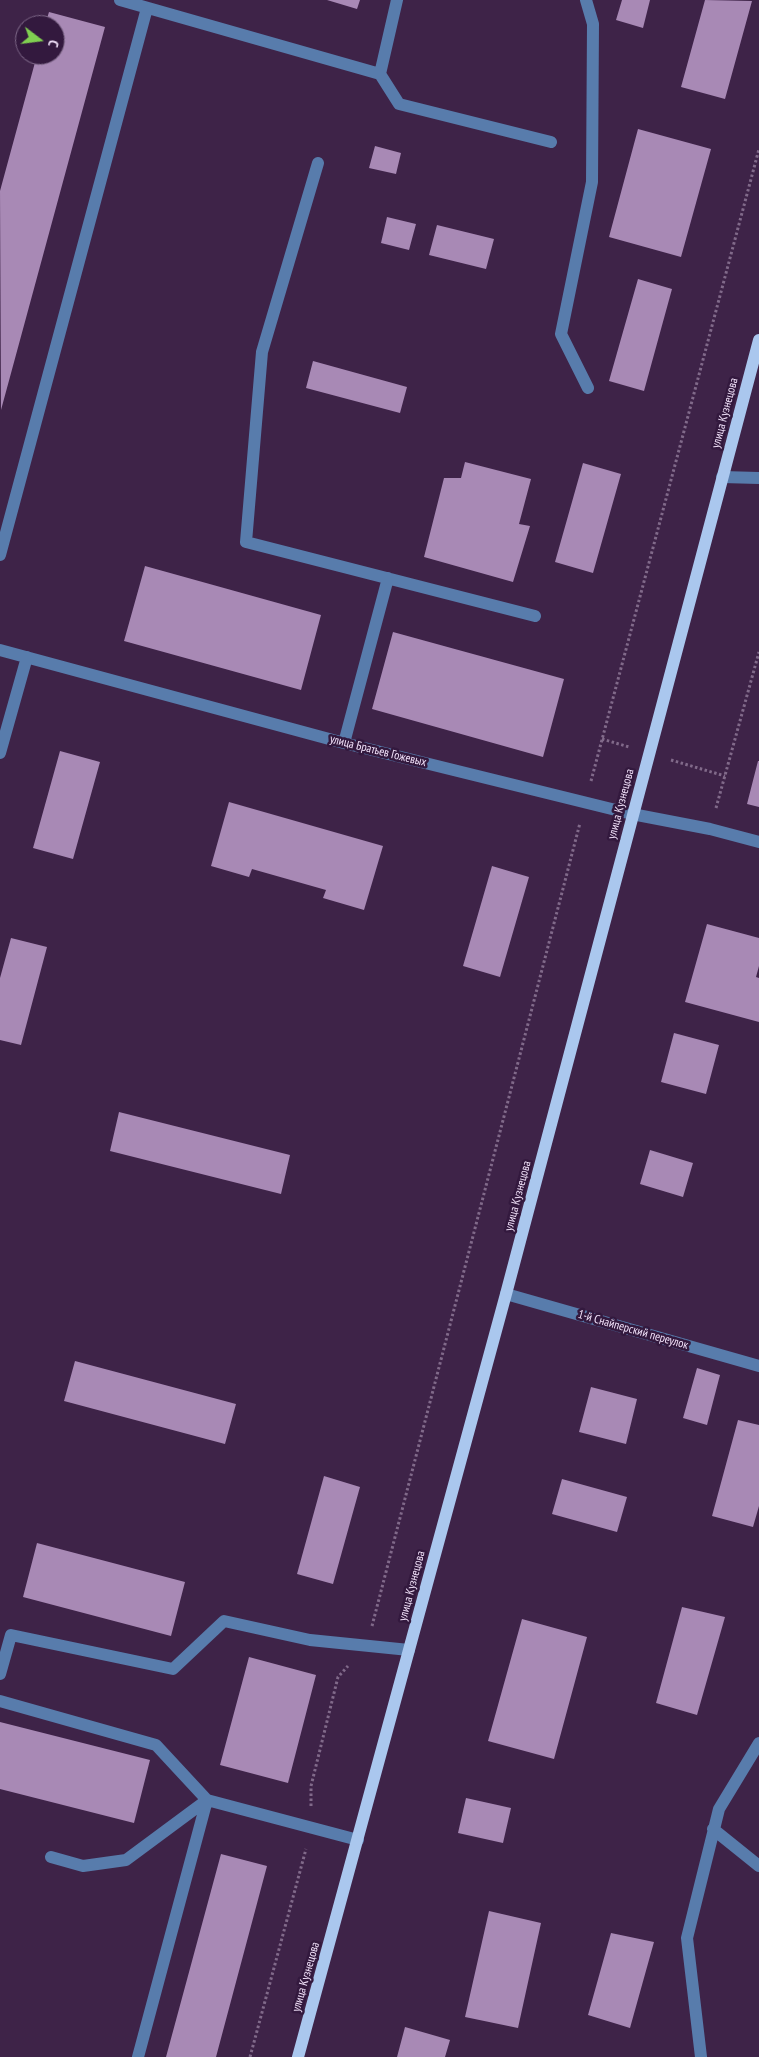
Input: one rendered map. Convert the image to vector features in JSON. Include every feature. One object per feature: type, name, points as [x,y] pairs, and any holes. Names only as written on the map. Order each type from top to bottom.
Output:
[{"type":"main road","name":"улица Кузнецова","points":[[298,2057],[506,1294],[759,340]]},
{"type":"street","points":[[120,0],[380,74],[399,104],[551,142]]},
{"type":"street","points":[[380,74],[398,0]]},
{"type":"street","points":[[586,0],[592,24],[592,182],[562,334],[588,388]]},
{"type":"street","points":[[0,555],[147,8]]},
{"type":"street","points":[[318,164],[262,352],[246,542],[535,616]]},
{"type":"street","points":[[722,477],[759,478]]},
{"type":"street","points":[[344,743],[388,578]]},
{"type":"street","name":"улица Братьев Гожевых","points":[[0,650],[344,743],[632,814],[710,829],[759,842]]},
{"type":"street","points":[[0,753],[27,657]]},
{"type":"street","name":"1-й Снайперский переулок","points":[[506,1294],[759,1366]]},
{"type":"street","points":[[0,1674],[11,1635],[173,1669],[224,1621],[310,1640],[409,1650]]},
{"type":"street","points":[[0,1701],[156,1745],[207,1800],[358,1840]]},
{"type":"street","points":[[701,2057],[687,1938],[719,1809],[759,1743]]},
{"type":"street","points":[[51,1857],[83,1866],[126,1860],[207,1800]]},
{"type":"street","points":[[138,2057],[207,1800]]},
{"type":"street","points":[[713,1830],[759,1866]]},
{"type":"path","points":[[250,2057],[312,1828],[311,1786],[338,1677],[367,1646],[586,803],[759,149]]},
{"type":"path","points":[[710,829],[759,652]]},
{"type":"building","points":[[327,0],[360,0],[357,9]]},
{"type":"building","points":[[622,0],[650,0],[643,28],[616,20]]},
{"type":"building","points":[[705,0],[752,1],[725,99],[681,87]]},
{"type":"building","points":[[49,12],[60,15],[48,15]]},
{"type":"building","points":[[65,16],[105,27],[1,410],[0,191],[34,65],[65,65]]},
{"type":"building","points":[[638,129],[711,149],[681,257],[609,237]]},
{"type":"building","points":[[375,146],[401,153],[396,174],[369,168]]},
{"type":"building","points":[[387,217],[416,224],[409,250],[381,243]]},
{"type":"building","points":[[437,225],[494,239],[486,269],[429,255]]},
{"type":"building","points":[[638,279],[672,289],[644,391],[609,381]]},
{"type":"building","points":[[313,361],[407,387],[400,413],[306,388]]},
{"type":"building","points":[[465,462],[531,479],[519,524],[530,526],[513,582],[424,557],[444,478],[461,478]]},
{"type":"building","points":[[583,463],[621,474],[593,573],[555,562]]},
{"type":"building","points":[[145,566],[321,615],[301,690],[124,641]]},
{"type":"building","points":[[393,632],[564,679],[543,757],[372,709]]},
{"type":"building","points":[[60,751],[100,762],[73,859],[33,848]]},
{"type":"building","points":[[759,761],[759,807],[747,804]]},
{"type":"building","points":[[229,802],[383,846],[364,910],[323,898],[326,890],[252,869],[249,877],[211,866]]},
{"type":"building","points":[[492,866],[529,877],[500,977],[463,966]]},
{"type":"building","points":[[707,924],[759,938],[759,966],[756,977],[759,978],[759,1022],[685,1002]]},
{"type":"building","points":[[11,938],[47,947],[21,1045],[0,1040],[0,978]]},
{"type":"building","points":[[674,1033],[719,1045],[706,1094],[661,1082]]},
{"type":"building","points":[[119,1112],[290,1155],[281,1194],[110,1151]]},
{"type":"building","points":[[650,1150],[693,1163],[683,1197],[640,1184]]},
{"type":"building","points":[[75,1361],[236,1404],[225,1444],[64,1401]]},
{"type":"building","points":[[697,1368],[720,1375],[707,1425],[683,1418]]},
{"type":"building","points":[[591,1387],[637,1399],[626,1444],[579,1432]]},
{"type":"building","points":[[738,1420],[759,1425],[759,1506],[753,1527],[712,1516]]},
{"type":"building","points":[[324,1476],[360,1487],[333,1584],[297,1574]]},
{"type":"building","points":[[562,1479],[627,1497],[617,1532],[552,1514]]},
{"type":"building","points":[[37,1543],[185,1582],[171,1636],[23,1597]]},
{"type":"building","points":[[682,1607],[725,1617],[697,1715],[656,1703]]},
{"type":"building","points":[[522,1619],[587,1637],[554,1759],[488,1741]]},
{"type":"building","points":[[249,1657],[316,1675],[288,1783],[220,1765]]},
{"type":"building","points":[[0,1722],[150,1760],[134,1823],[0,1789]]},
{"type":"building","points":[[466,1798],[511,1808],[503,1843],[458,1833]]},
{"type":"building","points":[[221,1854],[267,1866],[216,2057],[166,2057]]},
{"type":"building","points":[[489,1911],[541,1923],[518,2028],[465,2017]]},
{"type":"building","points":[[611,1933],[654,1942],[630,2028],[588,2015]]},
{"type":"building","points":[[405,2027],[450,2040],[445,2057],[397,2057]]}]
